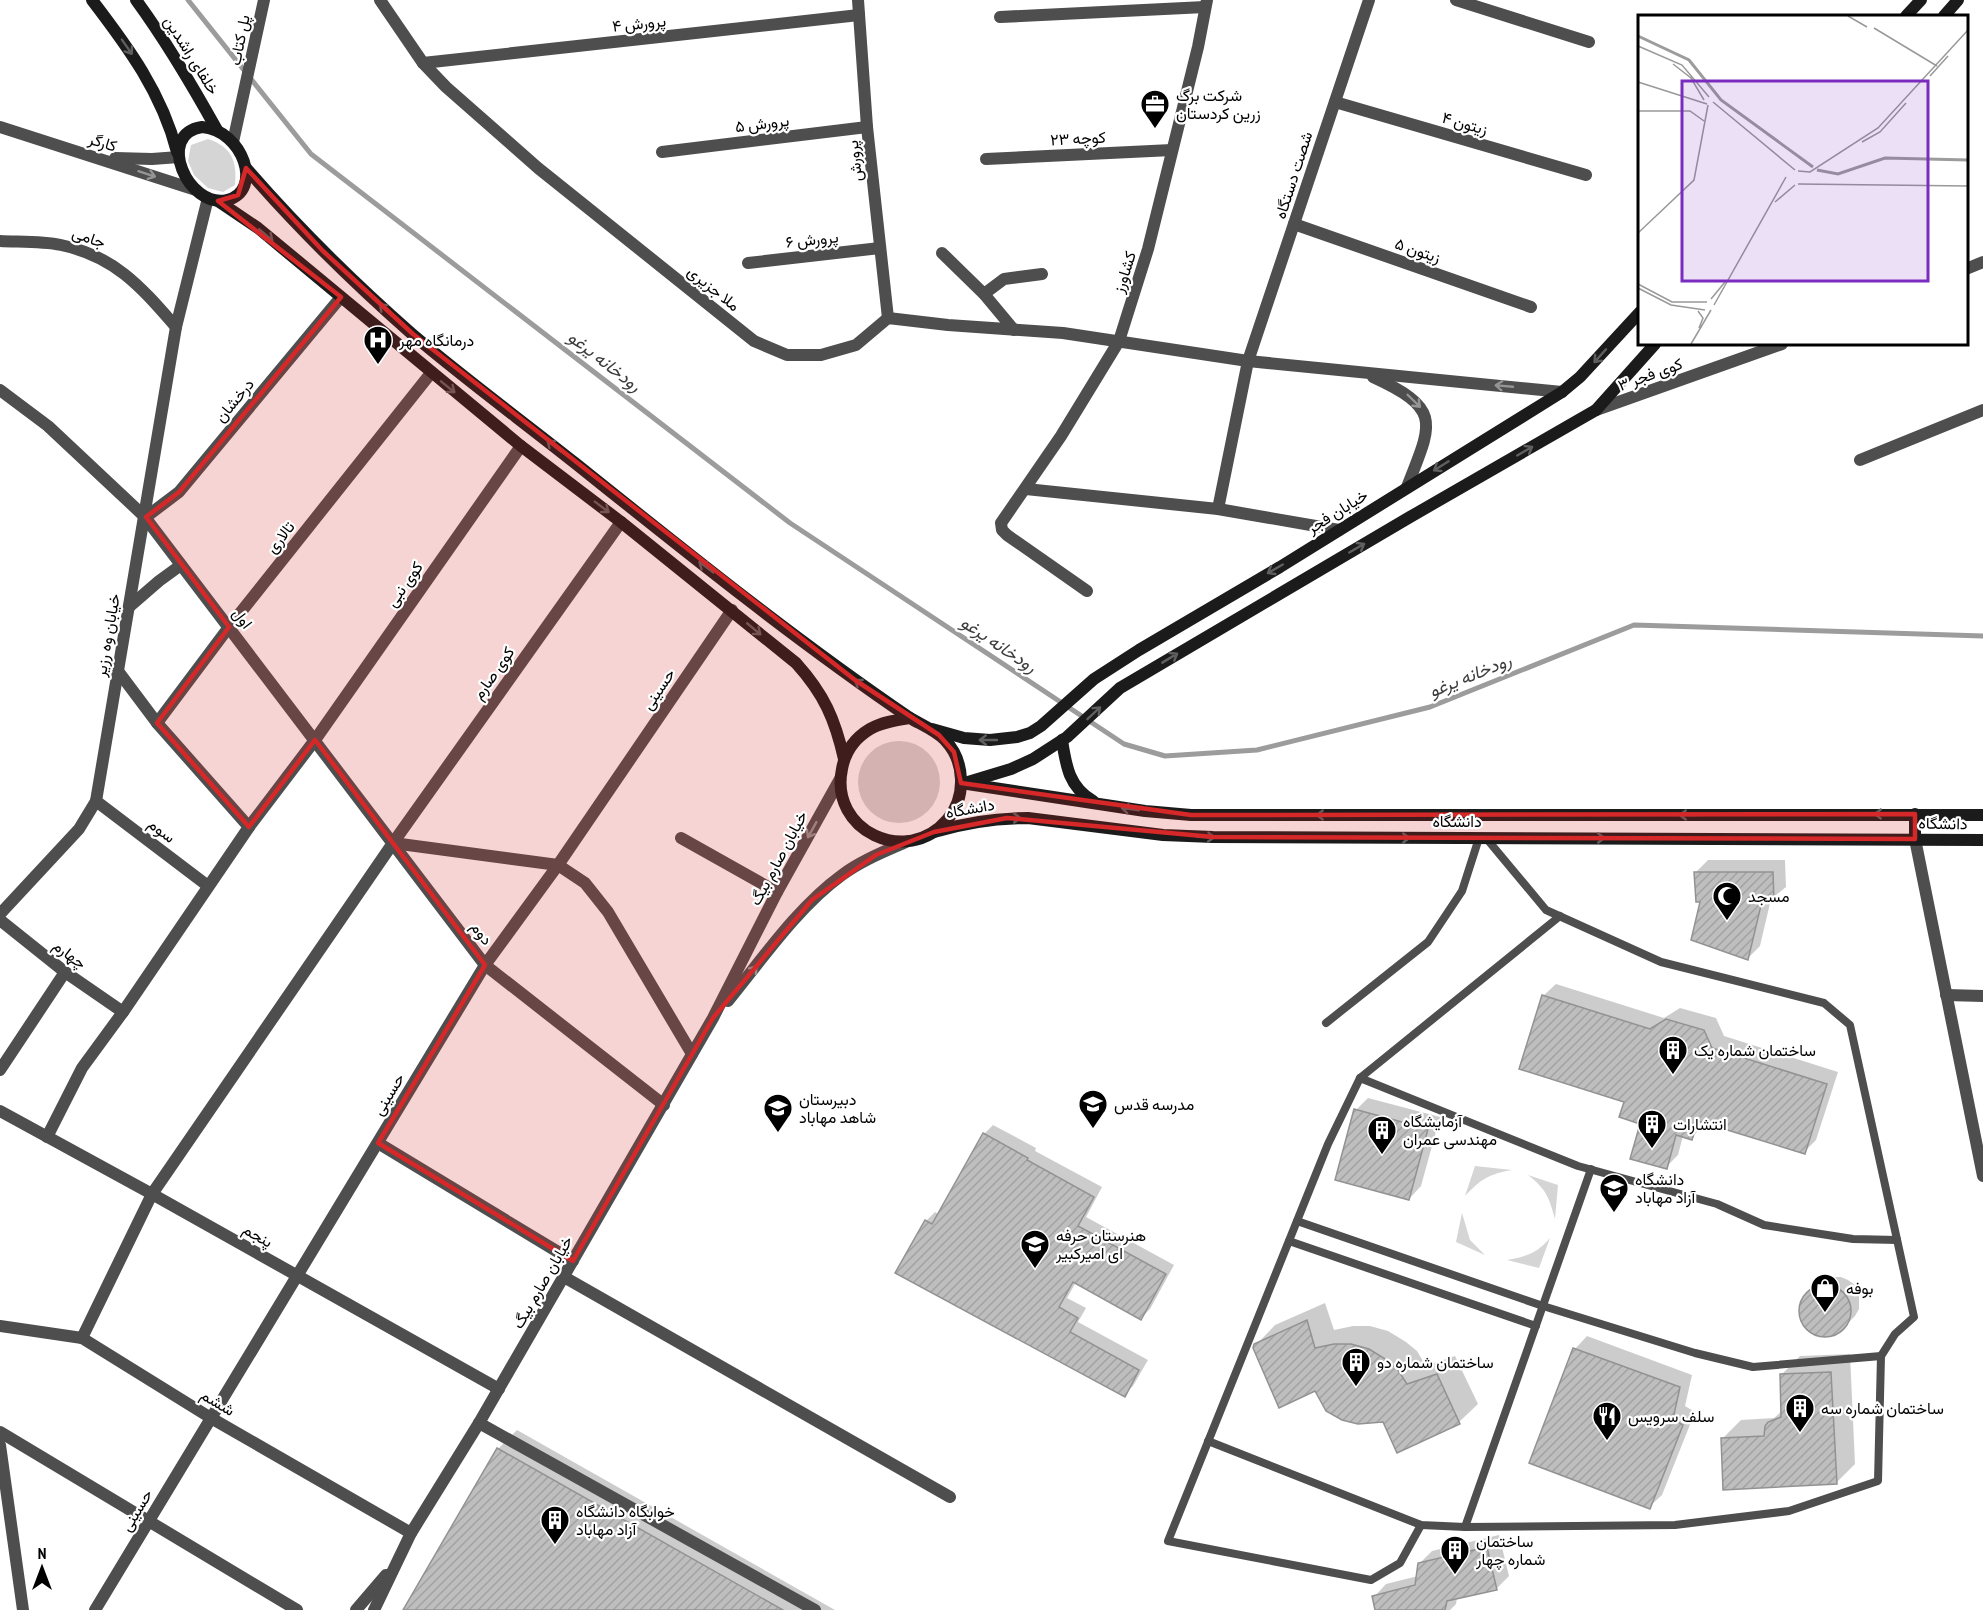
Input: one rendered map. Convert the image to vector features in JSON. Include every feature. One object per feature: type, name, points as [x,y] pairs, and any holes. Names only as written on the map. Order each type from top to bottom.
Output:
[{"type":"main road","points":[[92,0],[140,65],[164,112],[184,176],[196,190],[258,228],[521,446],[621,522],[796,663],[826,702],[837,729],[844,759]]},
{"type":"main road","name":"خلفای راشدین","points":[[136,0],[176,58],[217,130]]},
{"type":"main road","points":[[1907,15],[1921,0]]},
{"type":"main road","points":[[1945,15],[1958,0]]},
{"type":"main road","points":[[178,157],[182,139],[188,132],[202,127],[217,130],[233,142],[240,151],[246,168],[285,213],[413,334],[694,558],[855,680],[910,718],[932,729],[945,740],[960,767],[961,783],[954,811],[934,832],[922,838],[891,841],[874,836],[859,826],[848,812],[842,796],[840,779],[844,759],[855,741],[871,728],[910,718]]},
{"type":"main road","points":[[213,200],[230,199],[238,195],[243,187],[246,168]]},
{"type":"main road","name":"خیابان فجر","points":[[932,729],[964,738],[990,740],[1017,737],[1041,726],[1094,679],[1139,650],[1562,392],[1580,377],[1638,314]]},
{"type":"main road","points":[[961,783],[990,777],[1021,765],[1065,739],[1120,688],[1596,410],[1654,345]]},
{"type":"main road","points":[[1065,739],[1069,775],[1084,796],[1097,803]]},
{"type":"main road","name":"دانشگاه","points":[[961,783],[1145,811],[1191,815],[1983,815]]},
{"type":"main road","points":[[1915,814],[1915,839]]},
{"type":"main road","name":"دانشگاه","points":[[934,832],[986,819],[1028,818],[1162,835],[1213,837],[1983,840]]},
{"type":"street","name":"پل کتاب","points":[[233,142],[264,0]]},
{"type":"street","name":"ملا جزیری","points":[[380,0],[423,63],[446,87],[538,168],[754,341],[787,355],[821,355],[856,345],[888,318]]},
{"type":"street","name":"پرورش","points":[[858,0],[867,127],[888,318]]},
{"type":"street","name":"شصت دستگاه","points":[[1218,509],[1248,361],[1370,0]]},
{"type":"street","points":[[1456,0],[1589,42]]},
{"type":"street","points":[[1000,17],[1206,4]]},
{"type":"street","name":"کشاورز","points":[[1087,591],[1007,535],[1002,530],[1001,523],[1061,436],[1119,340],[1148,249],[1198,47],[1206,4]]},
{"type":"street","name":"پرورش ۴","points":[[423,63],[859,15]]},
{"type":"street","name":"زیتون ۴","points":[[1335,102],[1587,175]]},
{"type":"street","name":"کارگر","points":[[0,127],[196,190]]},
{"type":"street","name":"پرورش ۵","points":[[662,152],[867,127]]},
{"type":"street","name":"کوچه ۲۳","points":[[986,159],[1172,150]]},
{"type":"street","points":[[99,158],[178,157]]},
{"type":"street","name":"خیابان وه رزیر","points":[[0,915],[79,830],[96,801],[176,327],[213,200]]},
{"type":"street","name":"زیتون ۵","points":[[1294,224],[1531,308]]},
{"type":"street","name":"جامی","points":[[0,241],[60,244],[107,261],[141,288],[176,327]]},
{"type":"street","name":"پرورش ۶","points":[[747,263],[880,248]]},
{"type":"street","points":[[942,253],[984,294],[1014,330]]},
{"type":"street","points":[[1968,268],[1983,262]]},
{"type":"street","points":[[984,294],[1004,279],[1042,274]]},
{"type":"street","name":"درخشان","points":[[145,517],[178,492],[341,297]]},
{"type":"street","points":[[888,318],[1119,340],[1248,361],[1562,392]]},
{"type":"street","name":"کوی فجر ۳","points":[[1596,410],[1779,345]]},
{"type":"street","name":"تالاری","points":[[157,723],[229,627],[432,373]]},
{"type":"street","points":[[1364,373],[1409,395],[1423,410],[1426,417],[1427,429],[1407,487]]},
{"type":"street","name":"اول","points":[[0,390],[48,426],[145,517],[315,740]]},
{"type":"street","points":[[1860,460],[1983,410]]},
{"type":"street","name":"کوی نبی","points":[[47,1137],[82,1068],[123,1012],[249,826],[315,740],[521,446]]},
{"type":"street","points":[[1026,489],[1218,509],[1339,530]]},
{"type":"street","name":"کوی صارم","points":[[82,1338],[152,1194],[393,843],[621,522]]},
{"type":"street","points":[[129,607],[159,580],[181,565]]},
{"type":"street","name":"حسینی","points":[[95,1610],[485,965],[558,865],[732,610]]},
{"type":"street","points":[[118,671],[157,723],[249,826]]},
{"type":"street","name":"دوم","points":[[315,740],[485,965],[664,1105]]},
{"type":"street","name":"خیابان صارم بیگ","points":[[374,1610],[411,1533],[499,1389],[713,1018],[777,892],[840,779]]},
{"type":"street","name":"سوم","points":[[96,801],[207,886]]},
{"type":"street","points":[[681,838],[777,892]]},
{"type":"street","points":[[1915,839],[1946,996],[1980,1147],[1983,1176]]},
{"type":"street","name":"خیابان صارم بیگ","points":[[713,1018],[812,900],[843,874],[876,855],[908,841]]},
{"type":"street","points":[[393,843],[558,865],[585,883],[608,912],[692,1054]]},
{"type":"street","name":"چهارم","points":[[0,920],[65,972],[123,1012]]},
{"type":"street","points":[[0,1070],[65,972]]},
{"type":"street","points":[[1946,996],[1983,996]]},
{"type":"street","name":"پنجم","points":[[0,1111],[499,1389]]},
{"type":"street","points":[[378,1143],[573,1261]]},
{"type":"street","points":[[564,1276],[950,1497]]},
{"type":"street","name":"ششم","points":[[0,1326],[82,1338],[211,1418],[411,1533]]},
{"type":"street","points":[[479,1423],[815,1610]]},
{"type":"street","points":[[0,1432],[297,1610]]},
{"type":"street","points":[[0,1444],[4,1499],[22,1610]]},
{"type":"street","points":[[356,1610],[397,1563]]},
{"type":"lane","points":[[1208,1441],[1421,1525],[1465,1527],[1675,1525],[1789,1511],[1878,1481],[1881,1356],[1895,1334],[1914,1317],[1850,1025],[1824,1004],[1661,962],[1546,910],[1482,838],[1462,891],[1428,942],[1326,1023]]},
{"type":"lane","points":[[1421,1525],[1400,1563],[1371,1580],[1168,1541],[1328,1144],[1360,1078],[1560,916]]},
{"type":"lane","points":[[1360,1078],[1578,1166],[1717,1204],[1764,1225],[1853,1239],[1897,1240]]},
{"type":"lane","points":[[1465,1527],[1592,1169]]},
{"type":"lane","points":[[1297,1221],[1543,1306],[1695,1353],[1753,1367],[1881,1356]]},
{"type":"lane","points":[[1289,1241],[1536,1326]]},
{"type":"highlighted area","points":[[246,168],[323,251],[413,334],[855,680],[939,735],[954,752],[961,783],[1191,815],[1915,814],[1915,839],[1213,837],[1007,818],[934,832],[876,855],[812,900],[713,1018],[573,1261],[378,1143],[485,965],[315,740],[249,827],[157,723],[229,627],[146,517],[179,492],[341,297],[218,201],[238,195]]},
{"type":"shaded area","points":[[208,139],[223,146],[234,162],[235,185],[223,192],[208,188],[194,175],[188,161],[191,145]]},
{"type":"shaded area","points":[[899,741],[915,744],[928,753],[937,766],[940,782],[937,798],[928,811],[915,820],[899,823],[883,820],[870,811],[861,798],[858,782],[861,766],[870,753],[883,744]]},
{"type":"shaded area","points":[[1475,1166],[1512,1170],[1486,1178],[1465,1196]]},
{"type":"shaded area","points":[[1528,1175],[1558,1185],[1555,1219],[1546,1194]]},
{"type":"shaded area","points":[[1462,1213],[1470,1240],[1485,1255],[1456,1242]]},
{"type":"shaded area","points":[[1550,1238],[1539,1268],[1507,1260],[1531,1254]]},
{"type":"building","name":"مسجد","points":[[1694,872],[1773,872],[1774,901],[1762,901],[1748,960],[1691,940],[1700,902],[1696,902]]},
{"type":"building","name":"ساختمان شماره یک","points":[[1542,995],[1650,1029],[1666,1019],[1704,1030],[1712,1048],[1827,1084],[1805,1154],[1698,1121],[1692,1140],[1676,1135],[1667,1169],[1630,1159],[1640,1124],[1619,1117],[1624,1102],[1519,1069]]},
{"type":"building","name":"آزمایشگاه مهندسی عمران","points":[[1354,1109],[1428,1129],[1409,1200],[1335,1180]]},
{"type":"building","points":[[983,1133],[1094,1197],[1078,1226],[1166,1274],[1141,1320],[1073,1282],[1059,1307],[1078,1318],[1070,1332],[1139,1370],[1125,1397],[895,1273],[925,1220],[932,1224]]},
{"type":"building","name":"بوفه","points":[[1820,1285],[1830,1285],[1839,1289],[1847,1297],[1851,1311],[1847,1325],[1839,1333],[1830,1337],[1820,1337],[1811,1333],[1803,1325],[1799,1316],[1799,1306],[1803,1297],[1811,1289]]},
{"type":"building","name":"ساختمان شماره دو","points":[[1307,1320],[1315,1348],[1334,1344],[1351,1344],[1369,1349],[1398,1370],[1407,1384],[1437,1374],[1460,1424],[1397,1453],[1383,1422],[1358,1424],[1342,1420],[1326,1411],[1315,1391],[1279,1408],[1253,1348],[1254,1344]]},
{"type":"building","name":"سلف سرویس","points":[[1573,1348],[1680,1387],[1673,1419],[1683,1425],[1650,1509],[1529,1463]]},
{"type":"building","name":"ساختمان شماره سه","points":[[1831,1372],[1837,1484],[1723,1490],[1721,1438],[1764,1436],[1768,1422],[1781,1417],[1780,1374]]},
{"type":"building","name":"خوابگاه دانشگاه آزاد مهاباد","points":[[497,1448],[783,1610],[403,1610]]},
{"type":"building","name":"ساختمان شماره چهار","points":[[1487,1547],[1497,1590],[1447,1601],[1445,1610],[1375,1610],[1372,1596],[1415,1585],[1418,1563]]},
{"type":"waterway","name":"رودخانه یرغو","points":[[188,0],[311,154],[790,523],[1124,744],[1165,756],[1257,750],[1430,707],[1634,625],[1983,636]]},
{"type":"place","name":"شرکت برگ زرین کردستان","points":[[1155,130]]},
{"type":"place","name":"درمانگاه مهر","points":[[378,366]]},
{"type":"place","name":"مسجد","points":[[1727,922]]},
{"type":"place","name":"ساختمان شماره یک","points":[[1673,1076]]},
{"type":"place","name":"مدرسه قدس","points":[[1093,1130]]},
{"type":"place","name":"دبیرستان شاهد مهاباد","points":[[778,1134]]},
{"type":"place","name":"انتشارات","points":[[1652,1150]]},
{"type":"place","name":"آزمایشگاه مهندسی عمران","points":[[1382,1156]]},
{"type":"place","name":"دانشگاه آزاد مهاباد","points":[[1614,1214]]},
{"type":"place","name":"هنرستان حرفه ای امیرکبیر","points":[[1035,1270]]},
{"type":"place","name":"بوفه","points":[[1825,1314]]},
{"type":"place","name":"ساختمان شماره دو","points":[[1356,1388]]},
{"type":"place","name":"ساختمان شماره سه","points":[[1800,1434]]},
{"type":"place","name":"سلف سرویس","points":[[1607,1442]]},
{"type":"place","name":"خوابگاه دانشگاه آزاد مهاباد","points":[[555,1546]]},
{"type":"place","name":"ساختمان شماره چهار","points":[[1455,1576]]}]
